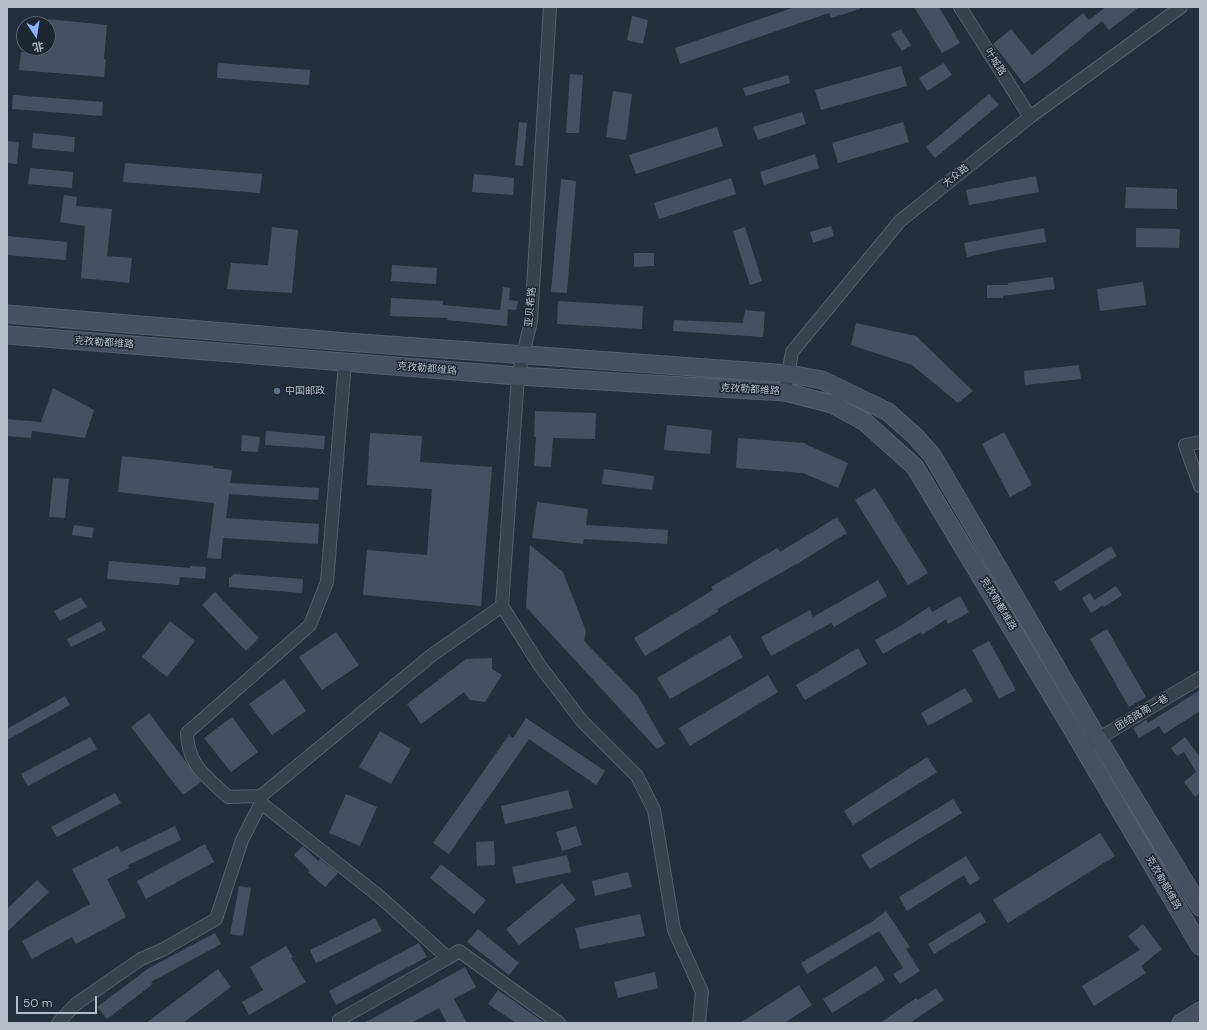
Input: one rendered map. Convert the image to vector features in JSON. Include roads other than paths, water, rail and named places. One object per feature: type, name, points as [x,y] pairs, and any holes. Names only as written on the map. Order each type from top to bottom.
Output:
[{"type":"main road","name":"克孜勒都维路","points":[[7,314],[347,342],[789,374],[822,380],[888,412],[915,436],[932,455],[1098,739],[1200,907]]},
{"type":"main road","name":"克孜勒都维路","points":[[7,335],[518,376],[785,392],[832,404],[865,422],[915,467],[1200,946]]},
{"type":"main road","points":[[1181,1023],[1200,1011]]},
{"type":"street","name":"亚贝希路","points":[[502,606],[518,376],[531,321],[550,7]]},
{"type":"street","name":"叶城路","points":[[960,7],[1030,117]]},
{"type":"street","name":"大众路","points":[[785,392],[792,352],[900,221],[1030,117],[1181,7]]},
{"type":"street","points":[[345,362],[326,582],[310,625],[187,733],[188,747],[198,769],[228,797],[261,799],[379,896],[448,958]]},
{"type":"street","points":[[1200,442],[1185,445],[1200,486]]},
{"type":"street","points":[[58,1023],[76,1004],[141,959],[162,950],[216,919],[242,840],[261,799],[432,655],[502,606],[540,666],[582,721],[637,776],[654,810],[674,930],[702,992],[699,1023]]},
{"type":"street","name":"团结路南一巷","points":[[1083,748],[1200,678]]},
{"type":"street","points":[[340,1023],[339,1020],[459,951],[559,1023]]},
{"type":"place","name":"中国邮政","points":[[277,391]]}]
